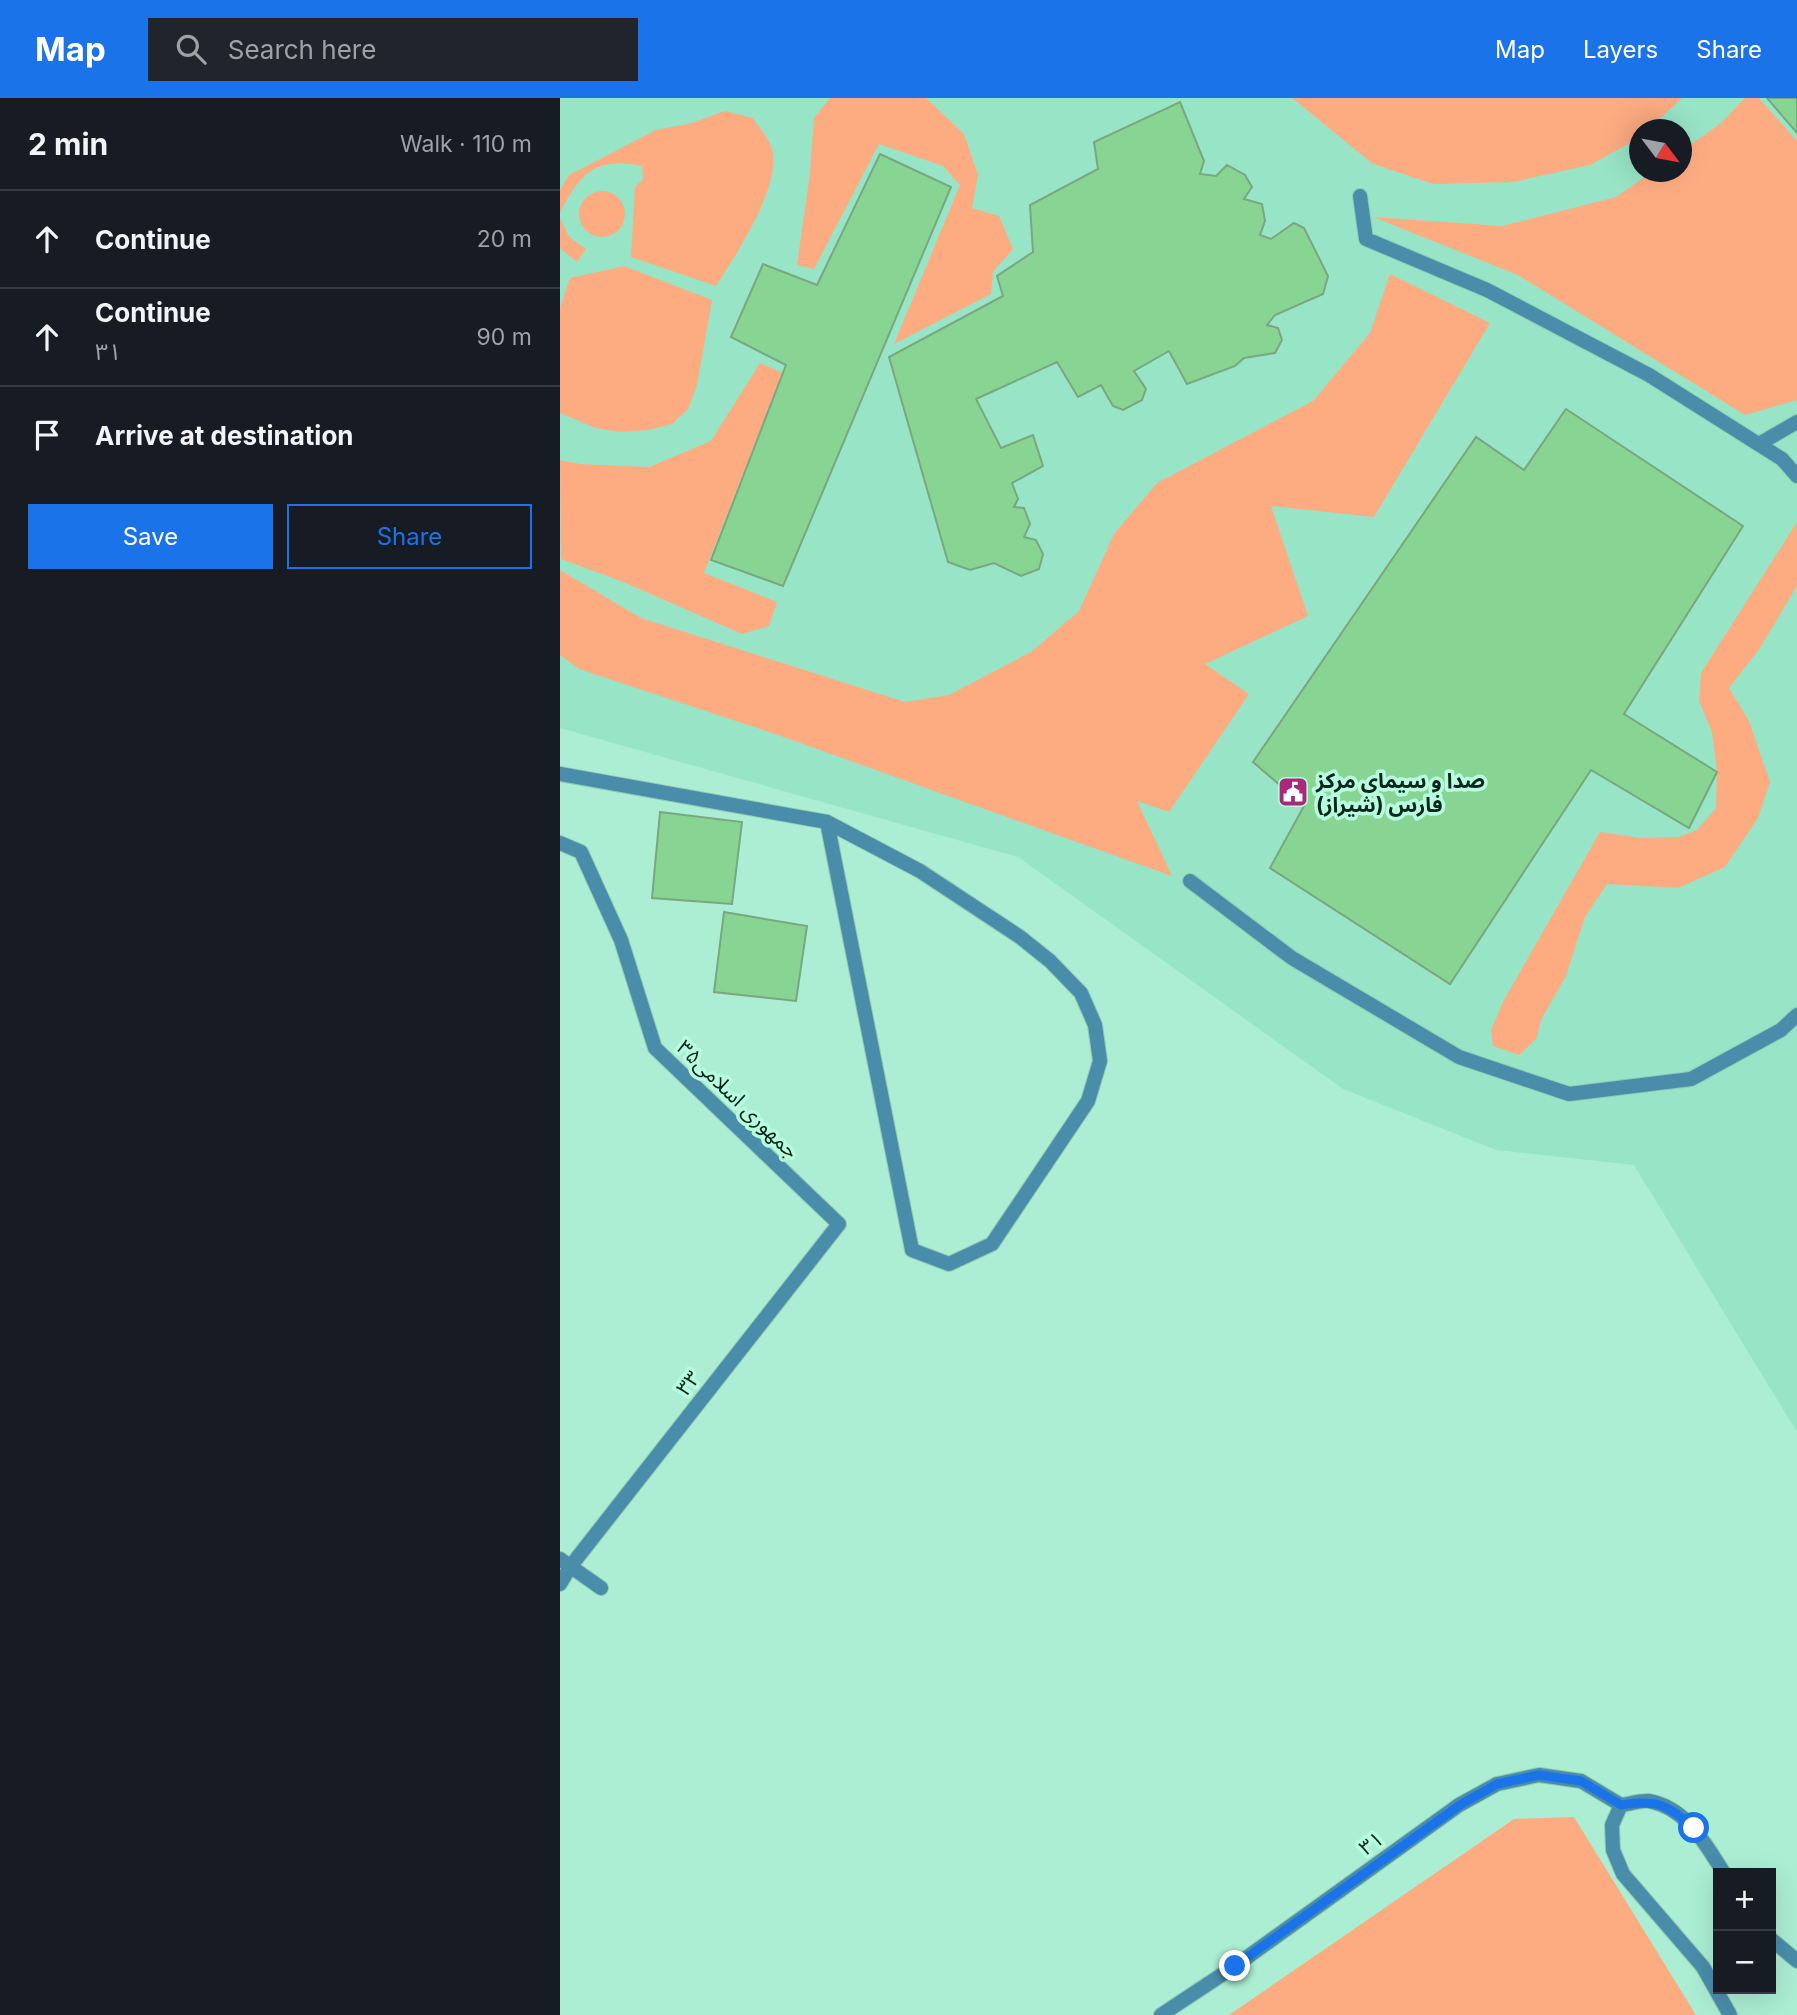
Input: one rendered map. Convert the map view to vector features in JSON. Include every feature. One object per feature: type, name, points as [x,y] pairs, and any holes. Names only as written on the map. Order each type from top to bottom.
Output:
[{"type":"street","points":[[1360,195],[1366,239],[1487,290],[1648,375],[1782,459],[1797,476]]},
{"type":"street","points":[[1759,444],[1797,422]]},
{"type":"street","points":[[560,774],[827,821],[920,871],[1020,937],[1050,961],[1081,993],[1095,1025],[1100,1061],[1088,1101],[992,1244],[949,1264],[912,1250],[827,821]]},
{"type":"street","name":"جمهوری اسلامی۳۵","points":[[560,843],[581,852],[621,940],[655,1048],[839,1224]]},
{"type":"street","points":[[1190,881],[1292,958],[1459,1057],[1569,1094],[1691,1079],[1782,1030],[1797,1014]]},
{"type":"street","name":"۳۳","points":[[560,1584],[565,1563],[839,1224]]},
{"type":"street","points":[[565,1563],[601,1588]]},
{"type":"street","name":"۳۱","points":[[1161,2015],[1235,1966],[1460,1805],[1497,1784],[1539,1775],[1581,1781],[1621,1805]]},
{"type":"street","points":[[1721,1868],[1694,1828],[1673,1810],[1648,1800],[1621,1805],[1612,1825],[1613,1850],[1623,1874],[1703,1967],[1730,2015]]},
{"type":"street","points":[[1776,1943],[1797,1961]]},
{"type":"shaded area","name":"صدا و سیمای مرکز فارس (شیراز)","points":[[560,98],[1797,98],[1797,1432],[1634,1165],[1496,1150],[1343,1089],[1018,857],[560,728]]},
{"type":"shaded area","points":[[830,98],[926,98],[964,134],[978,175],[972,208],[999,216],[1013,249],[993,272],[991,294],[894,344],[960,185],[943,166],[879,144],[814,269],[797,265],[810,173],[814,118]]},
{"type":"shaded area","points":[[1292,98],[1682,98],[1660,119],[1629,119],[1629,144],[1590,165],[1513,182],[1433,184],[1373,164]]},
{"type":"shaded area","points":[[1745,98],[1759,98],[1797,141],[1797,400],[1745,415],[1518,275],[1373,217],[1502,226],[1616,197],[1638,182],[1692,182],[1692,144],[1721,123]]},
{"type":"shaded area","points":[[725,111],[753,118],[771,146],[773,161],[771,179],[756,218],[716,286],[631,257],[635,187],[643,179],[642,166],[612,164],[591,171],[582,178],[560,213],[560,190],[569,175],[656,130],[692,123]]},
{"type":"shaded area","points":[[602,191],[619,197],[625,214],[619,231],[602,237],[585,231],[579,214],[585,197]]},
{"type":"shaded area","points":[[560,218],[569,237],[586,249],[577,262],[560,248]]},
{"type":"shaded area","points":[[624,266],[712,300],[697,385],[688,409],[672,424],[648,430],[620,432],[596,428],[560,413],[560,308],[570,278]]},
{"type":"shaded area","points":[[1390,274],[1490,323],[1374,517],[1271,506],[1308,616],[1205,664],[1249,694],[1169,812],[1137,801],[1172,876],[778,735],[579,669],[560,655],[560,570],[641,618],[905,702],[949,695],[1031,652],[1079,611],[1114,534],[1157,483],[1313,401],[1370,333]]},
{"type":"shaded area","points":[[760,363],[783,373],[704,573],[777,602],[769,626],[742,634],[621,581],[561,559],[560,460],[580,464],[649,467],[711,441]]},
{"type":"shaded area","points":[[1797,522],[1797,586],[1760,648],[1729,688],[1749,721],[1770,782],[1758,818],[1725,867],[1678,888],[1607,884],[1585,917],[1566,976],[1542,1018],[1536,1039],[1519,1055],[1493,1046],[1491,1030],[1504,1000],[1600,832],[1641,838],[1679,837],[1697,830],[1716,808],[1717,772],[1712,732],[1699,701],[1701,673]]},
{"type":"shaded area","points":[[1574,1817],[1696,2015],[1229,2015],[1514,1819]]},
{"type":"building","points":[[1767,98],[1797,98],[1797,133]]},
{"type":"building","points":[[1180,102],[1204,161],[1200,174],[1216,176],[1227,165],[1245,175],[1252,187],[1244,199],[1262,204],[1265,221],[1260,235],[1271,239],[1294,223],[1304,228],[1328,276],[1323,294],[1275,315],[1267,325],[1278,328],[1282,340],[1275,353],[1244,358],[1235,366],[1187,384],[1169,351],[1134,371],[1146,389],[1142,400],[1123,410],[1113,406],[1101,385],[1078,397],[1057,362],[976,399],[1001,448],[1033,435],[1043,466],[1012,483],[1018,499],[1014,507],[1024,508],[1030,524],[1024,537],[1036,540],[1043,554],[1039,569],[1021,576],[994,563],[970,570],[948,562],[889,357],[1003,296],[997,276],[1033,252],[1030,205],[1098,169],[1094,142]]},
{"type":"building","points":[[880,154],[951,187],[783,586],[711,560],[786,365],[731,337],[763,264],[817,285]]},
{"type":"building","points":[[1566,409],[1743,526],[1624,714],[1717,772],[1689,828],[1591,770],[1450,984],[1270,868],[1304,806],[1253,762],[1476,437],[1524,470]]},
{"type":"building","points":[[660,812],[742,822],[732,904],[652,898]]},
{"type":"building","points":[[724,912],[807,926],[796,1001],[714,992]]},
{"type":"place","name":"صدا و سیمای مرکز فارس (شیراز)","points":[[1293,792]]},
{"type":"route","points":[[1235,1966],[1460,1805],[1497,1784],[1539,1775],[1581,1781],[1621,1805],[1648,1800],[1673,1810],[1694,1828]]}]
